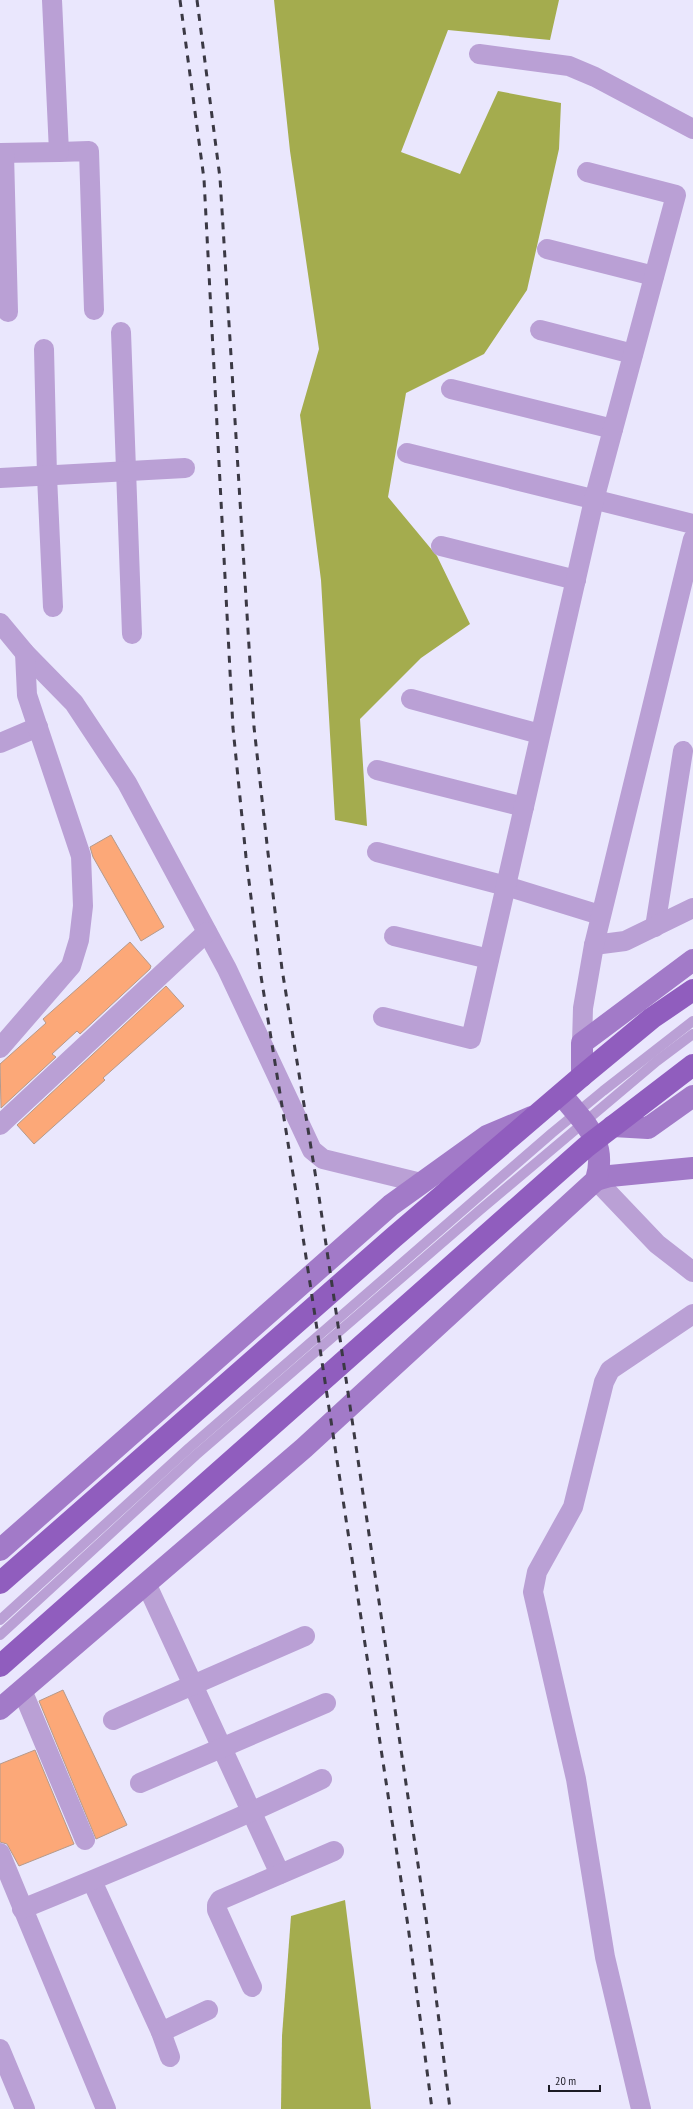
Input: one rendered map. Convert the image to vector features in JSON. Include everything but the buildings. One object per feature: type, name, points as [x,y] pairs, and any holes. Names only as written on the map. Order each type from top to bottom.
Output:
[{"type":"main road","points":[[0,1582],[388,1242],[562,1095],[582,1076],[652,1018],[693,990]]},
{"type":"main road","points":[[0,1666],[592,1126],[693,1065]]},
{"type":"street","points":[[52,0],[59,152]]},
{"type":"street","points":[[479,54],[569,66],[595,77],[693,129]]},
{"type":"street","points":[[8,312],[2,153],[89,151],[94,310]]},
{"type":"street","points":[[383,1017],[471,1038],[594,500],[676,195],[587,172]]},
{"type":"street","points":[[547,249],[654,276]]},
{"type":"street","points":[[540,330],[633,354]]},
{"type":"street","points":[[121,332],[132,634]]},
{"type":"street","points":[[44,349],[47,476],[53,607]]},
{"type":"street","points":[[451,389],[613,429]]},
{"type":"street","points":[[407,453],[693,524]]},
{"type":"street","points":[[0,478],[185,468]]},
{"type":"street","points":[[582,1076],[583,1008],[600,915],[693,539]]},
{"type":"street","points":[[442,546],[576,580]]},
{"type":"street","points":[[0,623],[25,653],[74,703],[105,748],[146,817],[248,1012],[312,1150],[323,1159],[421,1183]]},
{"type":"street","points":[[0,1048],[71,966],[82,924],[83,887],[81,856],[26,688],[25,653]]},
{"type":"street","points":[[411,700],[540,734]]},
{"type":"street","points":[[0,743],[38,727]]},
{"type":"street","points":[[655,927],[683,751]]},
{"type":"street","points":[[377,770],[524,807]]},
{"type":"street","points":[[377,852],[506,886],[600,915]]},
{"type":"street","points":[[594,945],[625,941],[693,908]]},
{"type":"street","points":[[0,1125],[207,932]]},
{"type":"street","points":[[394,936],[489,959]]},
{"type":"street","points":[[582,1043],[693,960]]},
{"type":"street","points":[[562,1095],[592,1126],[600,1155],[600,1167],[596,1180]]},
{"type":"street","points":[[592,1126],[648,1128],[693,1096]]},
{"type":"street","points":[[0,1550],[391,1205],[487,1136],[537,1116]]},
{"type":"street","points":[[0,1709],[304,1448],[596,1180],[610,1176],[693,1168]]},
{"type":"street","points":[[596,1180],[657,1244],[693,1272]]},
{"type":"street","points":[[641,2109],[605,1957],[576,1779],[533,1592],[537,1572],[573,1507],[604,1382],[610,1370],[693,1314]]},
{"type":"street","points":[[146,1584],[280,1874]]},
{"type":"street","points":[[113,1720],[192,1684],[305,1636]]},
{"type":"street","points":[[22,1690],[85,1840]]},
{"type":"street","points":[[140,1783],[326,1703]]},
{"type":"street","points":[[22,1909],[252,1813],[322,1779]]},
{"type":"street","points":[[252,1987],[216,1910],[216,1905],[220,1900],[334,1851]]},
{"type":"street","points":[[0,1853],[106,2108]]},
{"type":"street","points":[[92,1881],[161,2032],[170,2057]]},
{"type":"street","points":[[161,2032],[208,2010]]},
{"type":"street","points":[[0,2051],[25,2109]]},
{"type":"lane","points":[[0,1635],[196,1455],[447,1238],[592,1126],[693,1021]]},
{"type":"lane","points":[[0,1620],[189,1448],[592,1126],[657,1061],[693,1034]]},
{"type":"green space","points":[[274,0],[559,0],[550,40],[448,30],[401,152],[460,174],[498,91],[561,103],[559,149],[527,290],[484,354],[406,393],[388,497],[437,556],[470,624],[421,658],[360,719],[367,826],[335,820],[321,580],[300,415],[319,349],[290,151]]},
{"type":"green space","points":[[345,1900],[371,2109],[281,2109],[282,2036],[291,1916]]},
{"type":"railway","points":[[180,0],[204,179],[233,728],[246,857],[260,970],[299,1211],[408,1926],[432,2109]]},
{"type":"railway","points":[[197,0],[220,178],[254,727],[268,853],[282,969],[319,1197],[427,1925],[450,2109]]}]
